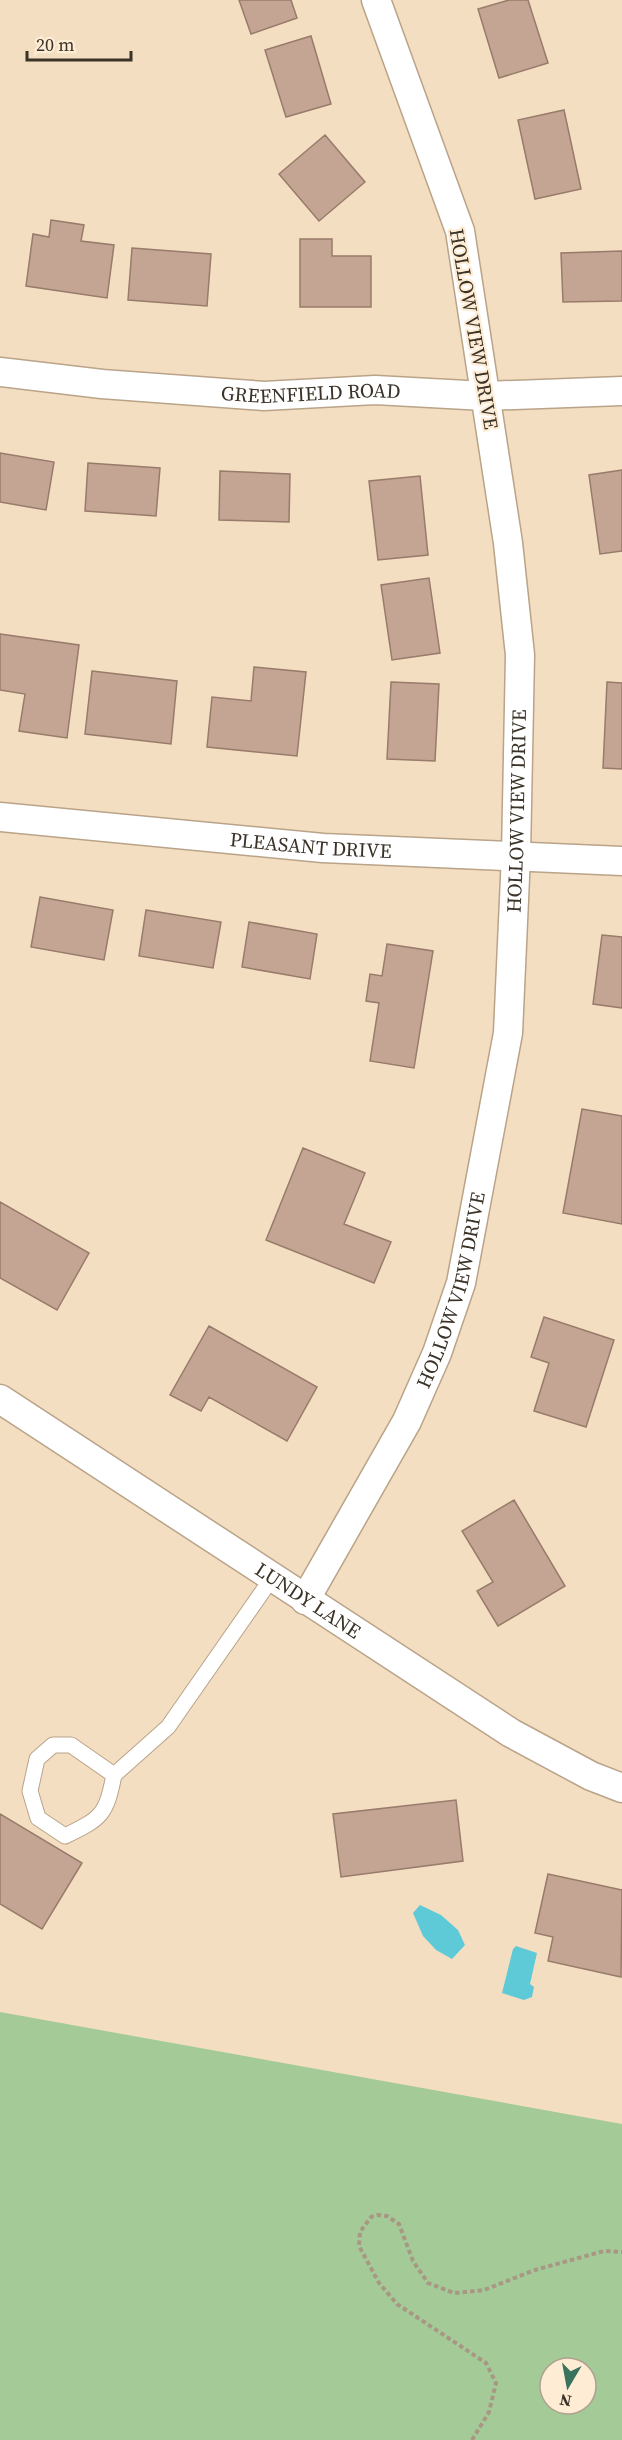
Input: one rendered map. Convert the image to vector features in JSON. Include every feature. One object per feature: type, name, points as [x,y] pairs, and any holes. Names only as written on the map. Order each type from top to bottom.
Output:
[{"type":"street","name":"HOLLOW VIEW DRIVE","points":[[305,1600],[406,1421],[437,1353],[461,1283],[508,1033],[516,855],[520,655],[508,543],[460,231],[375,0]]},
{"type":"street","name":"GREENFIELD ROAD","points":[[0,372],[102,384],[264,396],[375,390],[485,396],[622,391]]},
{"type":"street","name":"PLEASANT DRIVE","points":[[0,817],[323,848],[622,861]]},
{"type":"street","name":"LUNDY LANE","points":[[0,1399],[511,1733],[591,1776],[622,1788]]},
{"type":"lane","points":[[114,1775],[71,1745],[53,1745],[37,1759],[30,1791],[38,1818],[65,1836],[95,1821],[108,1803],[114,1775],[168,1727],[272,1578]]},
{"type":"path","points":[[472,2440],[489,2412],[496,2383],[486,2363],[397,2304],[379,2283],[359,2246],[360,2232],[364,2224],[371,2217],[378,2215],[387,2216],[399,2224],[413,2261],[428,2283],[454,2293],[484,2290],[535,2270],[604,2251],[622,2252]]},
{"type":"green space","points":[[0,2012],[622,2124],[622,2440],[0,2440]]},
{"type":"water","points":[[420,1905],[441,1915],[458,1930],[465,1945],[452,1959],[436,1950],[423,1936],[413,1913]]},
{"type":"water","points":[[516,1946],[537,1953],[530,1984],[534,1987],[532,1997],[524,2000],[502,1993],[513,1949]]},
{"type":"building","points":[[239,0],[291,0],[297,18],[251,34]]},
{"type":"building","points":[[509,0],[528,0],[548,63],[499,78],[478,9]]},
{"type":"building","points":[[311,36],[331,104],[286,117],[265,50]]},
{"type":"building","points":[[564,110],[581,189],[535,199],[518,120]]},
{"type":"building","points":[[325,135],[365,182],[319,221],[279,174]]},
{"type":"building","points":[[51,220],[84,225],[81,241],[114,245],[107,298],[26,286],[33,234],[49,237]]},
{"type":"building","points":[[300,239],[332,239],[332,256],[371,256],[371,307],[300,307]]},
{"type":"building","points":[[132,248],[211,254],[207,306],[128,300]]},
{"type":"building","points":[[622,251],[622,301],[563,302],[561,253]]},
{"type":"building","points":[[0,453],[54,462],[46,510],[0,502]]},
{"type":"building","points":[[88,463],[160,468],[156,516],[85,511]]},
{"type":"building","points":[[622,470],[622,551],[600,554],[589,475]]},
{"type":"building","points":[[220,471],[290,474],[289,522],[219,520]]},
{"type":"building","points":[[420,476],[428,555],[378,560],[369,481]]},
{"type":"building","points":[[429,578],[440,653],[392,660],[381,585]]},
{"type":"building","points":[[0,634],[79,645],[67,738],[19,731],[25,694],[0,690]]},
{"type":"building","points":[[254,667],[306,672],[297,756],[207,747],[212,697],[251,701]]},
{"type":"building","points":[[92,671],[177,681],[171,744],[85,734]]},
{"type":"building","points":[[391,682],[439,684],[435,761],[387,759]]},
{"type":"building","points":[[607,682],[622,683],[622,769],[603,768]]},
{"type":"building","points":[[40,897],[113,910],[104,960],[31,947]]},
{"type":"building","points":[[146,910],[221,922],[213,968],[139,956]]},
{"type":"building","points":[[249,922],[317,934],[310,979],[242,967]]},
{"type":"building","points":[[602,935],[622,937],[622,1008],[593,1004]]},
{"type":"building","points":[[387,944],[433,951],[414,1068],[370,1061],[379,1003],[366,1001],[370,974],[382,976]]},
{"type":"building","points":[[582,1109],[622,1116],[622,1224],[563,1213]]},
{"type":"building","points":[[303,1148],[365,1173],[344,1224],[391,1242],[374,1283],[266,1240]]},
{"type":"building","points":[[0,1202],[89,1253],[57,1310],[0,1278]]},
{"type":"building","points":[[544,1317],[614,1340],[586,1427],[534,1411],[549,1363],[531,1357]]},
{"type":"building","points":[[209,1326],[317,1387],[287,1441],[209,1397],[201,1411],[170,1395]]},
{"type":"building","points":[[514,1500],[565,1586],[498,1626],[477,1591],[493,1582],[462,1531]]},
{"type":"building","points":[[456,1800],[463,1861],[341,1877],[333,1814]]},
{"type":"building","points":[[0,1814],[82,1863],[42,1929],[0,1904]]},
{"type":"building","points":[[548,1874],[622,1890],[621,1977],[548,1961],[553,1937],[535,1933]]}]
